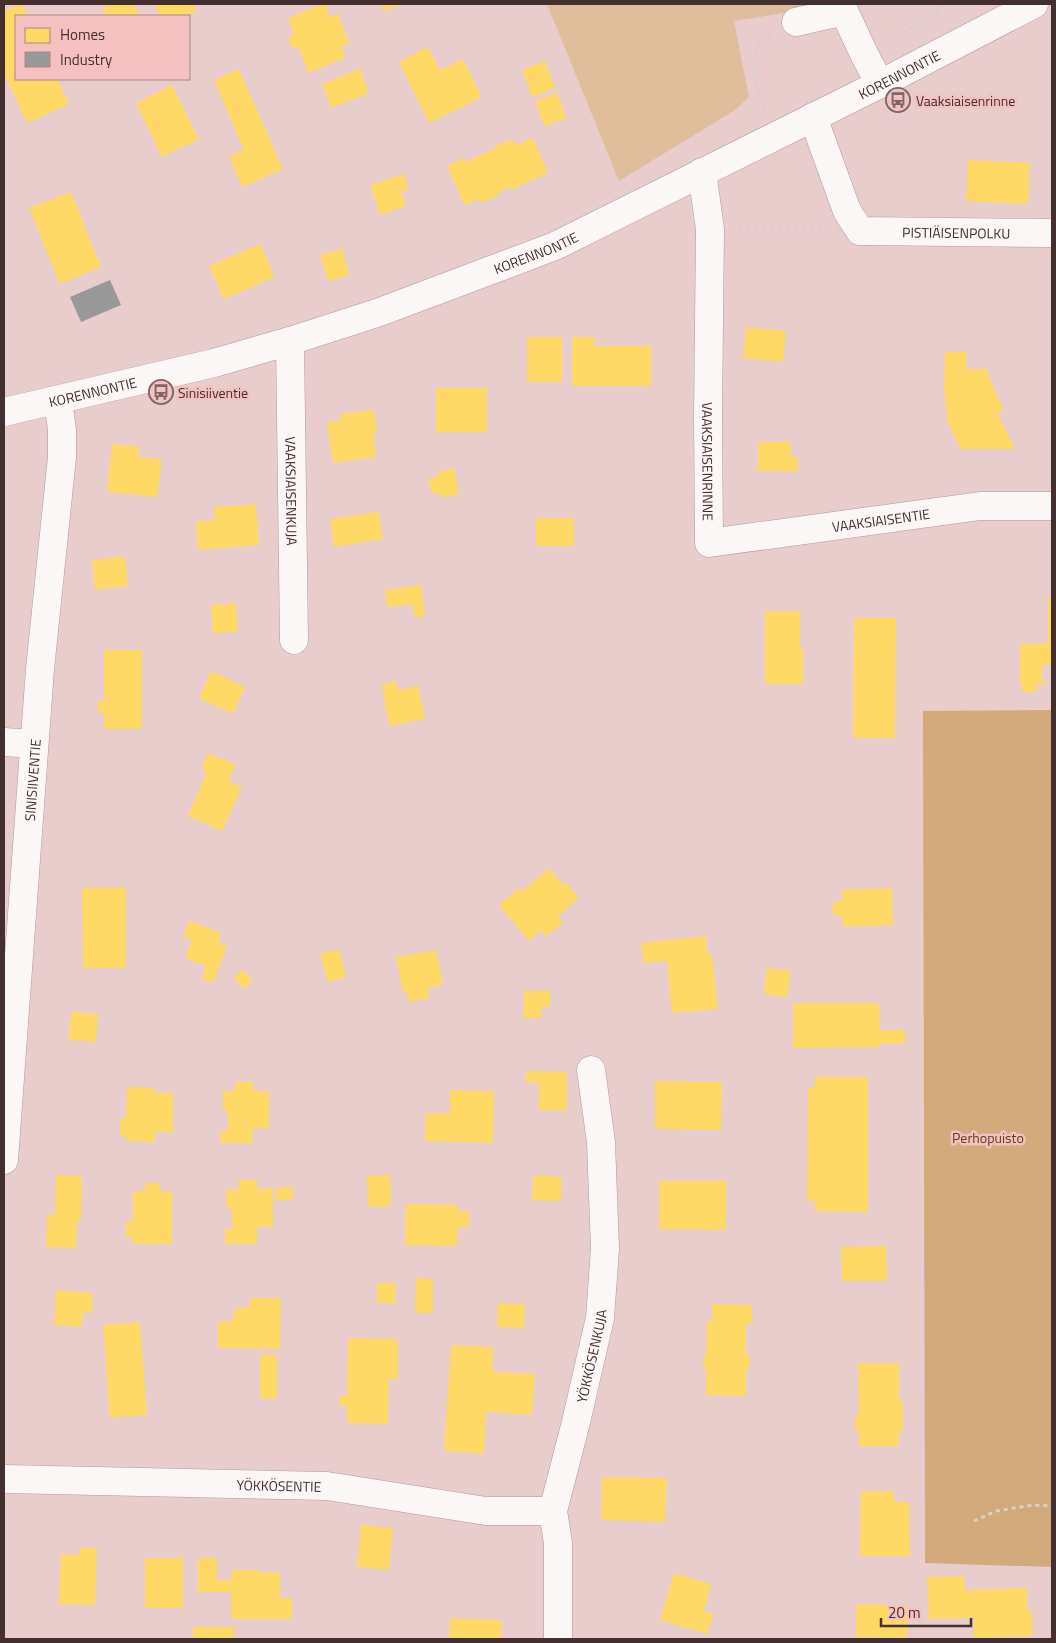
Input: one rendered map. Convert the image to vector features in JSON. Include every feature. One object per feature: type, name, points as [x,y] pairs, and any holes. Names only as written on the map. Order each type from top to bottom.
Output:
[{"type":"street","name":"KORENNONTIE","points":[[4,412],[214,363],[290,341],[377,313],[556,246],[774,135],[880,84],[1034,4]]},
{"type":"street","points":[[786,27],[844,11],[864,56],[880,84]]},
{"type":"street","points":[[813,117],[847,211],[860,232]]},
{"type":"street","name":"VAAKSIAISENRINNE","points":[[702,172],[710,230],[709,542]]},
{"type":"street","name":"PISTIÄISENPOLKU","points":[[860,232],[1052,233]]},
{"type":"street","name":"VAAKSIAISENKUJA","points":[[290,341],[294,640]]},
{"type":"street","name":"SINISIIVENTIE","points":[[4,1160],[40,669],[62,457],[62,430],[58,400]]},
{"type":"street","name":"VAAKSIAISENTIE","points":[[709,542],[980,506],[1052,506]]},
{"type":"street","points":[[4,742],[34,744]]},
{"type":"street","name":"YÖKKÖSENKUJA","points":[[558,1639],[558,1543],[553,1511],[600,1318],[605,1249],[601,1142],[591,1070]]},
{"type":"street","name":"YÖKKÖSENTIE","points":[[4,1479],[328,1486],[486,1511],[553,1511]]},
{"type":"path","points":[[864,56],[926,20],[946,4]]},
{"type":"path","points":[[774,135],[757,88],[754,57],[762,39],[786,27]]},
{"type":"path","points":[[756,113],[772,104]]},
{"type":"path","points":[[710,230],[860,232]]},
{"type":"path","points":[[974,1522],[996,1511],[1033,1505],[1052,1506]]},
{"type":"shaded area","points":[[547,4],[819,4],[791,12],[734,21],[749,97],[735,110],[619,181]]},
{"type":"green space","name":"Perhopuisto","points":[[1052,710],[1052,1567],[925,1563],[923,711]]},
{"type":"building: Homes","points":[[22,4],[28,15],[15,15],[15,80],[57,80],[69,104],[27,123],[4,73],[4,11]]},
{"type":"building: Homes","points":[[112,4],[134,4],[140,15],[106,15],[102,8]]},
{"type":"building: Homes","points":[[154,4],[194,4],[197,11],[187,15],[160,15]]},
{"type":"building: Homes","points":[[325,4],[330,17],[338,14],[349,43],[341,46],[345,58],[308,73],[299,47],[292,49],[288,37],[294,35],[288,18]]},
{"type":"building: Homes","points":[[381,4],[401,4],[385,11]]},
{"type":"building: Homes","points":[[428,47],[440,70],[463,59],[482,97],[429,123],[399,62]]},
{"type":"building: Homes","points":[[545,61],[555,88],[532,97],[522,70]]},
{"type":"building: Homes","points":[[239,69],[283,169],[242,187],[229,156],[244,150],[214,80]]},
{"type":"building: Homes","points":[[360,69],[369,93],[331,108],[322,84]]},
{"type":"building: Homes","points":[[172,85],[199,139],[162,157],[136,103]]},
{"type":"building: Homes","points":[[557,93],[566,118],[545,126],[535,101]]},
{"type":"building: Homes","points":[[533,138],[548,173],[511,190],[510,187],[498,192],[499,195],[481,203],[480,199],[465,205],[447,166],[464,158],[465,162],[507,141],[514,141],[516,145]]},
{"type":"building: Homes","points":[[968,160],[1030,163],[1028,204],[966,201]]},
{"type":"building: Homes","points":[[404,174],[409,189],[401,192],[406,206],[380,215],[370,185]]},
{"type":"building: Homes","points":[[71,192],[101,267],[60,284],[29,208]]},
{"type":"building: Homes","points":[[260,244],[275,277],[224,299],[209,266]]},
{"type":"building: Homes","points":[[342,249],[349,275],[328,281],[320,255]]},
{"type":"building: Homes","points":[[746,327],[786,331],[783,362],[743,358]]},
{"type":"building: Homes","points":[[527,337],[562,337],[562,382],[527,382]]},
{"type":"building: Homes","points":[[572,337],[594,337],[594,346],[651,346],[651,386],[572,386]]},
{"type":"building: Homes","points":[[945,352],[966,352],[966,369],[986,369],[1004,412],[997,412],[1015,449],[961,449],[948,424],[944,390]]},
{"type":"building: Homes","points":[[436,388],[487,388],[487,432],[436,432]]},
{"type":"building: Homes","points":[[374,410],[377,433],[373,433],[376,457],[333,463],[327,423],[341,421],[340,414]]},
{"type":"building: Homes","points":[[758,442],[791,442],[791,457],[798,457],[798,471],[758,471]]},
{"type":"building: Homes","points":[[112,444],[139,447],[138,457],[162,459],[157,497],[107,492]]},
{"type":"building: Homes","points":[[454,468],[459,494],[441,498],[440,493],[432,494],[429,479],[438,477],[437,472]]},
{"type":"building: Homes","points":[[256,504],[259,545],[198,550],[196,522],[215,520],[214,507]]},
{"type":"building: Homes","points":[[379,512],[383,539],[334,547],[330,519]]},
{"type":"building: Homes","points":[[536,518],[574,518],[574,546],[536,546]]},
{"type":"building: Homes","points":[[125,556],[128,586],[95,590],[92,560]]},
{"type":"building: Homes","points":[[421,585],[425,616],[415,618],[413,604],[387,607],[385,590]]},
{"type":"building: Homes","points":[[1048,597],[1052,597],[1052,665],[1042,665],[1042,683],[1047,683],[1047,685],[1036,685],[1036,692],[1022,692],[1022,685],[1020,685],[1020,644],[1048,643]]},
{"type":"building: Homes","points":[[236,603],[238,631],[213,634],[211,605]]},
{"type":"building: Homes","points":[[765,611],[800,611],[800,649],[803,649],[803,684],[765,684]]},
{"type":"building: Homes","points":[[854,618],[896,618],[895,738],[853,738]]},
{"type":"building: Homes","points":[[104,650],[142,650],[142,729],[104,729],[104,713],[98,713],[98,701],[104,701]]},
{"type":"building: Homes","points":[[211,671],[245,687],[233,714],[199,698]]},
{"type":"building: Homes","points":[[396,681],[398,690],[418,686],[425,719],[389,726],[382,684]]},
{"type":"building: Homes","points":[[208,753],[236,765],[228,781],[242,787],[222,831],[188,816],[207,772],[201,769]]},
{"type":"building: Homes","points":[[549,868],[563,885],[566,882],[579,898],[558,916],[563,923],[546,936],[541,930],[529,941],[499,905],[519,888],[522,891]]},
{"type":"building: Homes","points":[[126,887],[126,968],[83,968],[82,888]]},
{"type":"building: Homes","points":[[892,888],[893,925],[843,927],[842,916],[837,916],[832,912],[832,906],[836,901],[842,901],[841,890]]},
{"type":"building: Homes","points":[[189,920],[221,933],[218,942],[227,946],[213,983],[202,978],[206,966],[185,958],[192,940],[183,936]]},
{"type":"building: Homes","points":[[706,936],[708,955],[712,954],[718,1009],[672,1013],[667,961],[644,963],[641,943]]},
{"type":"building: Homes","points":[[339,949],[346,977],[328,982],[320,954]]},
{"type":"building: Homes","points":[[436,950],[443,985],[428,988],[429,998],[408,1002],[407,992],[403,993],[396,957]]},
{"type":"building: Homes","points":[[767,968],[791,971],[787,997],[764,994]]},
{"type":"building: Homes","points":[[241,970],[253,980],[245,989],[234,979]]},
{"type":"building: Homes","points":[[524,991],[550,991],[550,1007],[541,1007],[541,1018],[523,1018]]},
{"type":"building: Homes","points":[[793,1003],[879,1003],[880,1030],[905,1030],[905,1043],[880,1044],[880,1047],[793,1048]]},
{"type":"building: Homes","points":[[71,1012],[98,1014],[96,1042],[69,1040]]},
{"type":"building: Homes","points":[[526,1071],[567,1072],[567,1111],[539,1110],[539,1083],[525,1082]]},
{"type":"building: Homes","points":[[815,1077],[868,1077],[868,1212],[815,1211],[815,1201],[807,1201],[808,1088],[815,1088]]},
{"type":"building: Homes","points":[[655,1081],[722,1082],[721,1130],[655,1129]]},
{"type":"building: Homes","points":[[235,1082],[253,1082],[253,1091],[269,1091],[269,1128],[253,1128],[253,1143],[221,1143],[221,1131],[228,1131],[228,1111],[223,1111],[223,1091],[235,1091]]},
{"type":"building: Homes","points":[[127,1087],[155,1088],[155,1093],[173,1093],[173,1132],[155,1132],[155,1142],[126,1141],[126,1136],[120,1135],[120,1118],[126,1118]]},
{"type":"building: Homes","points":[[450,1090],[494,1091],[493,1143],[425,1141],[425,1113],[450,1113]]},
{"type":"building: Homes","points":[[56,1175],[82,1176],[81,1220],[77,1220],[76,1248],[46,1247],[47,1215],[55,1215]]},
{"type":"building: Homes","points":[[390,1175],[391,1206],[368,1207],[367,1176]]},
{"type":"building: Homes","points":[[534,1175],[562,1177],[561,1201],[532,1200]]},
{"type":"building: Homes","points":[[239,1180],[257,1180],[257,1189],[273,1188],[273,1227],[257,1227],[257,1244],[225,1244],[225,1229],[232,1229],[232,1209],[227,1209],[226,1189],[239,1189]]},
{"type":"building: Homes","points":[[659,1181],[726,1181],[726,1230],[659,1229]]},
{"type":"building: Homes","points":[[145,1183],[160,1183],[160,1191],[172,1191],[172,1244],[133,1244],[133,1238],[126,1238],[126,1221],[133,1221],[133,1191],[145,1191]]},
{"type":"building: Homes","points":[[277,1187],[293,1187],[293,1200],[276,1200]]},
{"type":"building: Homes","points":[[406,1204],[458,1205],[458,1211],[469,1212],[469,1227],[458,1227],[457,1246],[405,1245]]},
{"type":"building: Homes","points":[[886,1246],[887,1281],[842,1281],[841,1247]]},
{"type":"building: Homes","points":[[416,1278],[433,1279],[433,1313],[415,1313]]},
{"type":"building: Homes","points":[[377,1283],[396,1283],[395,1303],[377,1303]]},
{"type":"building: Homes","points":[[56,1290],[93,1293],[92,1313],[83,1312],[82,1327],[54,1325]]},
{"type":"building: Homes","points":[[250,1298],[281,1298],[280,1349],[218,1348],[218,1321],[233,1321],[234,1312],[237,1309],[250,1307]]},
{"type":"building: Homes","points":[[498,1303],[525,1304],[524,1328],[497,1327]]},
{"type":"building: Homes","points":[[712,1304],[752,1305],[752,1323],[746,1323],[746,1354],[750,1357],[749,1368],[746,1371],[746,1396],[706,1395],[706,1370],[703,1367],[706,1354],[707,1321],[712,1321]]},
{"type":"building: Homes","points":[[140,1322],[147,1415],[110,1418],[103,1325]]},
{"type":"building: Homes","points":[[348,1338],[398,1339],[398,1379],[389,1379],[388,1424],[347,1423],[347,1406],[340,1406],[340,1396],[347,1396]]},
{"type":"building: Homes","points":[[451,1345],[493,1347],[492,1372],[535,1374],[532,1415],[486,1412],[484,1454],[444,1451]]},
{"type":"building: Homes","points":[[260,1355],[277,1355],[277,1399],[260,1398]]},
{"type":"building: Homes","points":[[858,1363],[899,1363],[899,1400],[903,1400],[903,1431],[899,1431],[899,1446],[859,1446],[859,1431],[855,1431],[855,1415],[859,1415]]},
{"type":"building: Homes","points":[[602,1477],[667,1478],[665,1522],[601,1520]]},
{"type":"building: Homes","points":[[861,1491],[894,1491],[894,1502],[909,1502],[910,1556],[860,1556]]},
{"type":"building: Homes","points":[[361,1525],[393,1528],[389,1570],[357,1567]]},
{"type":"building: Homes","points":[[80,1548],[97,1548],[95,1605],[59,1604],[61,1554],[80,1555]]},
{"type":"building: Homes","points":[[145,1558],[183,1558],[183,1608],[145,1608]]},
{"type":"building: Homes","points":[[198,1558],[217,1558],[217,1580],[231,1580],[231,1570],[260,1570],[260,1572],[280,1573],[280,1598],[292,1598],[292,1619],[231,1619],[231,1592],[198,1592]]},
{"type":"building: Homes","points":[[674,1573],[711,1584],[704,1611],[714,1614],[707,1634],[660,1620]]},
{"type":"building: Homes","points":[[964,1576],[965,1590],[1027,1588],[1028,1612],[1032,1612],[1033,1636],[974,1638],[974,1618],[929,1619],[927,1577]]},
{"type":"building: Homes","points":[[856,1604],[908,1606],[907,1638],[856,1637]]},
{"type":"building: Homes","points":[[450,1618],[502,1620],[501,1639],[449,1639]]},
{"type":"building: Homes","points":[[193,1627],[234,1627],[234,1639],[193,1639]]},
{"type":"building: Industry","points":[[110,280],[121,305],[81,322],[70,297]]},
{"type":"place","name":"Vaaksiaisenrinne","points":[[898,100]]},
{"type":"place","name":"Sinisiiventie","points":[[161,392]]}]
